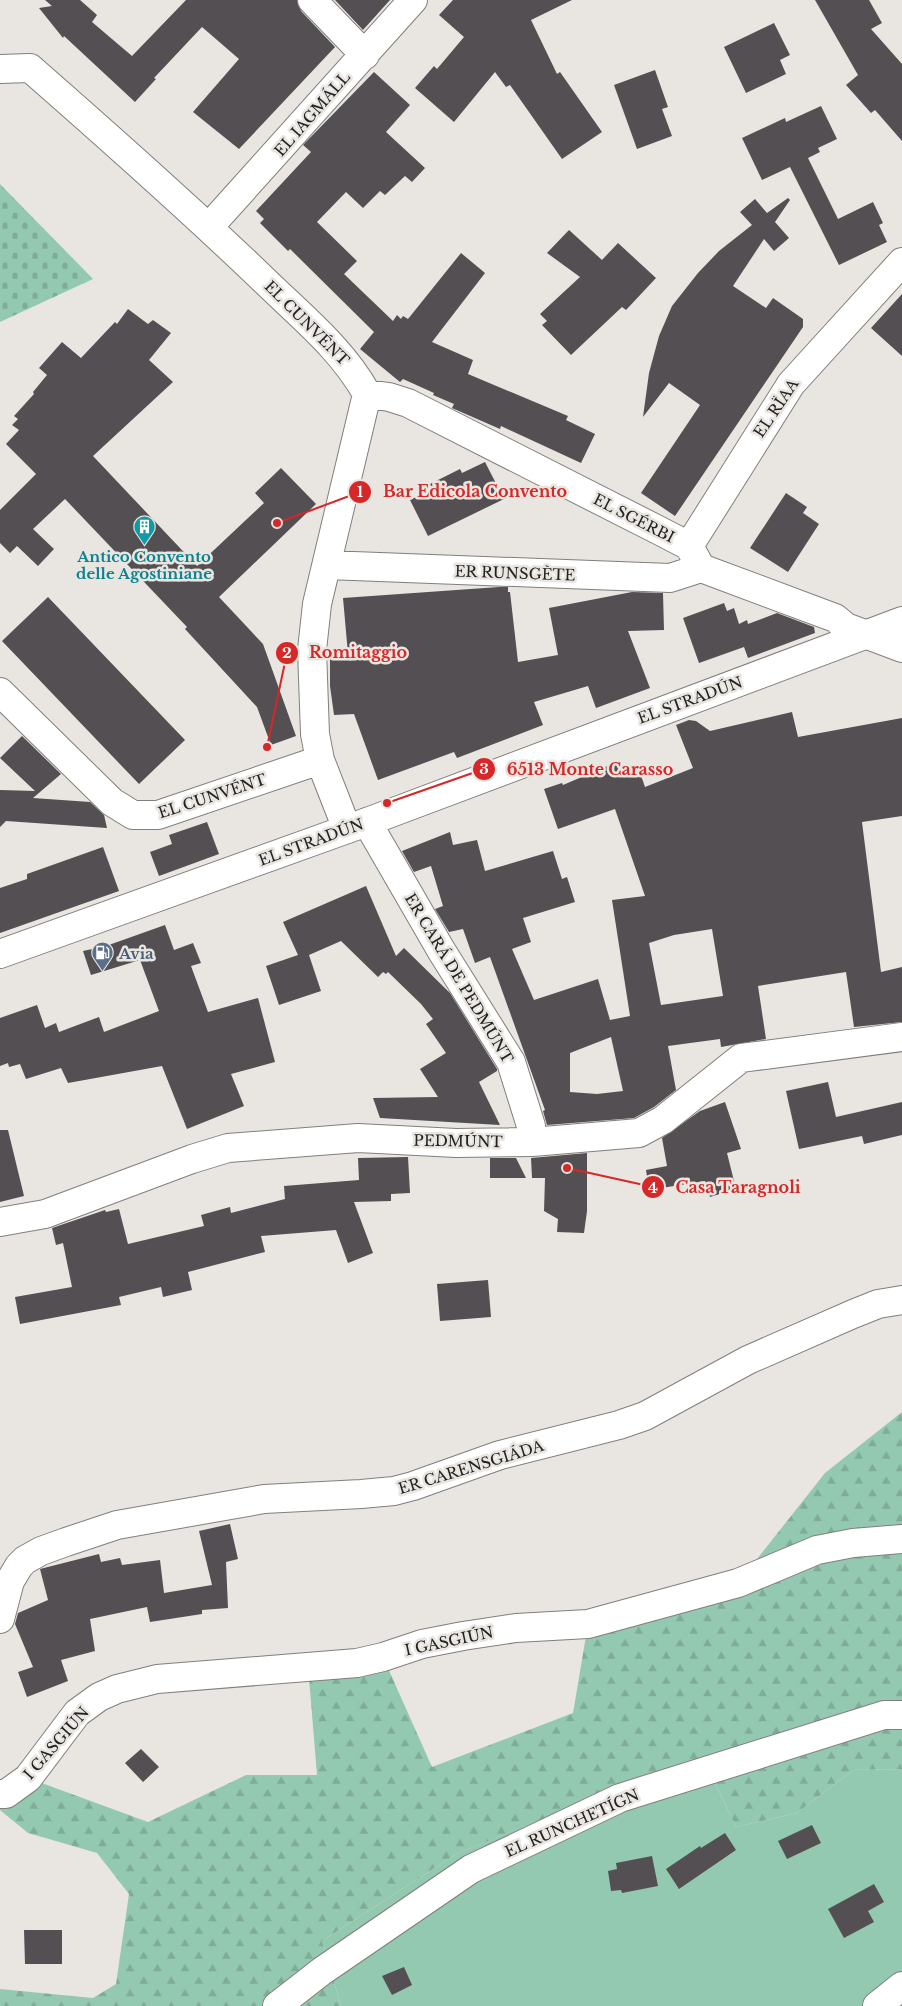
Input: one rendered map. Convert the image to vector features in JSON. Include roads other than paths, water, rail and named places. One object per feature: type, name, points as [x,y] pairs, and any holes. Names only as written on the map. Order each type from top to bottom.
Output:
[{"type":"street","points":[[312,0],[365,55]]},
{"type":"street","name":"EL IAGMÁLL","points":[[209,227],[413,0]]},
{"type":"street","name":"EL CUNVÉNT","points":[[0,69],[6,67],[30,68],[209,227],[346,359],[367,394]]},
{"type":"street","name":"EL RÏAA","points":[[695,557],[791,384],[902,262]]},
{"type":"street","points":[[357,825],[320,760],[315,734],[312,650],[313,626],[367,394]]},
{"type":"street","name":"EL SGÉRBI","points":[[367,394],[390,397],[416,407],[695,557],[835,618],[846,627],[902,648]]},
{"type":"street","name":"ER RUNSGÈTE","points":[[327,565],[670,578],[695,557]]},
{"type":"street","name":"EL STRADÚN","points":[[0,954],[357,825],[902,621]]},
{"type":"street","name":"EL CUNVÉNT","points":[[0,692],[112,802],[123,811],[143,816],[158,815],[320,760]]},
{"type":"street","name":"ER CARÁ DE PEDMÚNT","points":[[357,825],[441,950],[511,1062],[531,1126],[532,1142]]},
{"type":"street","name":"PEDMÚNT","points":[[0,1222],[45,1214],[192,1159],[228,1148],[358,1138],[456,1143],[532,1142],[639,1133],[647,1130],[682,1106],[741,1058],[902,1037]]},
{"type":"street","name":"ER CARENSGIÁDA","points":[[0,1619],[10,1581],[19,1566],[41,1551],[66,1542],[117,1525],[264,1499],[361,1494],[394,1491],[413,1486],[500,1455],[619,1425],[645,1416],[748,1360],[878,1304],[902,1300]]},
{"type":"street","name":"I GASGIÚN","points":[[0,1794],[6,1794],[28,1778],[77,1713],[99,1697],[117,1689],[157,1679],[357,1663],[383,1657],[422,1644],[463,1636],[516,1628],[588,1624],[738,1583],[817,1550],[853,1543],[902,1539]]},
{"type":"street","name":"EL RUNCHETÍGN","points":[[278,2006],[322,1971],[471,1869],[620,1798],[884,1715],[902,1715]]},
{"type":"street","points":[[877,2006],[902,1986]]},
{"type":"place","name":"Bar Edicola Convento","points":[[277,523]]},
{"type":"place","name":"Antico Convento delle Agostiniane","points":[[144,546]]},
{"type":"place","name":"Romitaggio","points":[[267,747]]},
{"type":"place","name":"6513 Monte Carasso","points":[[387,803]]},
{"type":"place","name":"Avia","points":[[103,972]]},
{"type":"place","name":"Casa Taragnoli","points":[[567,1168]]}]
